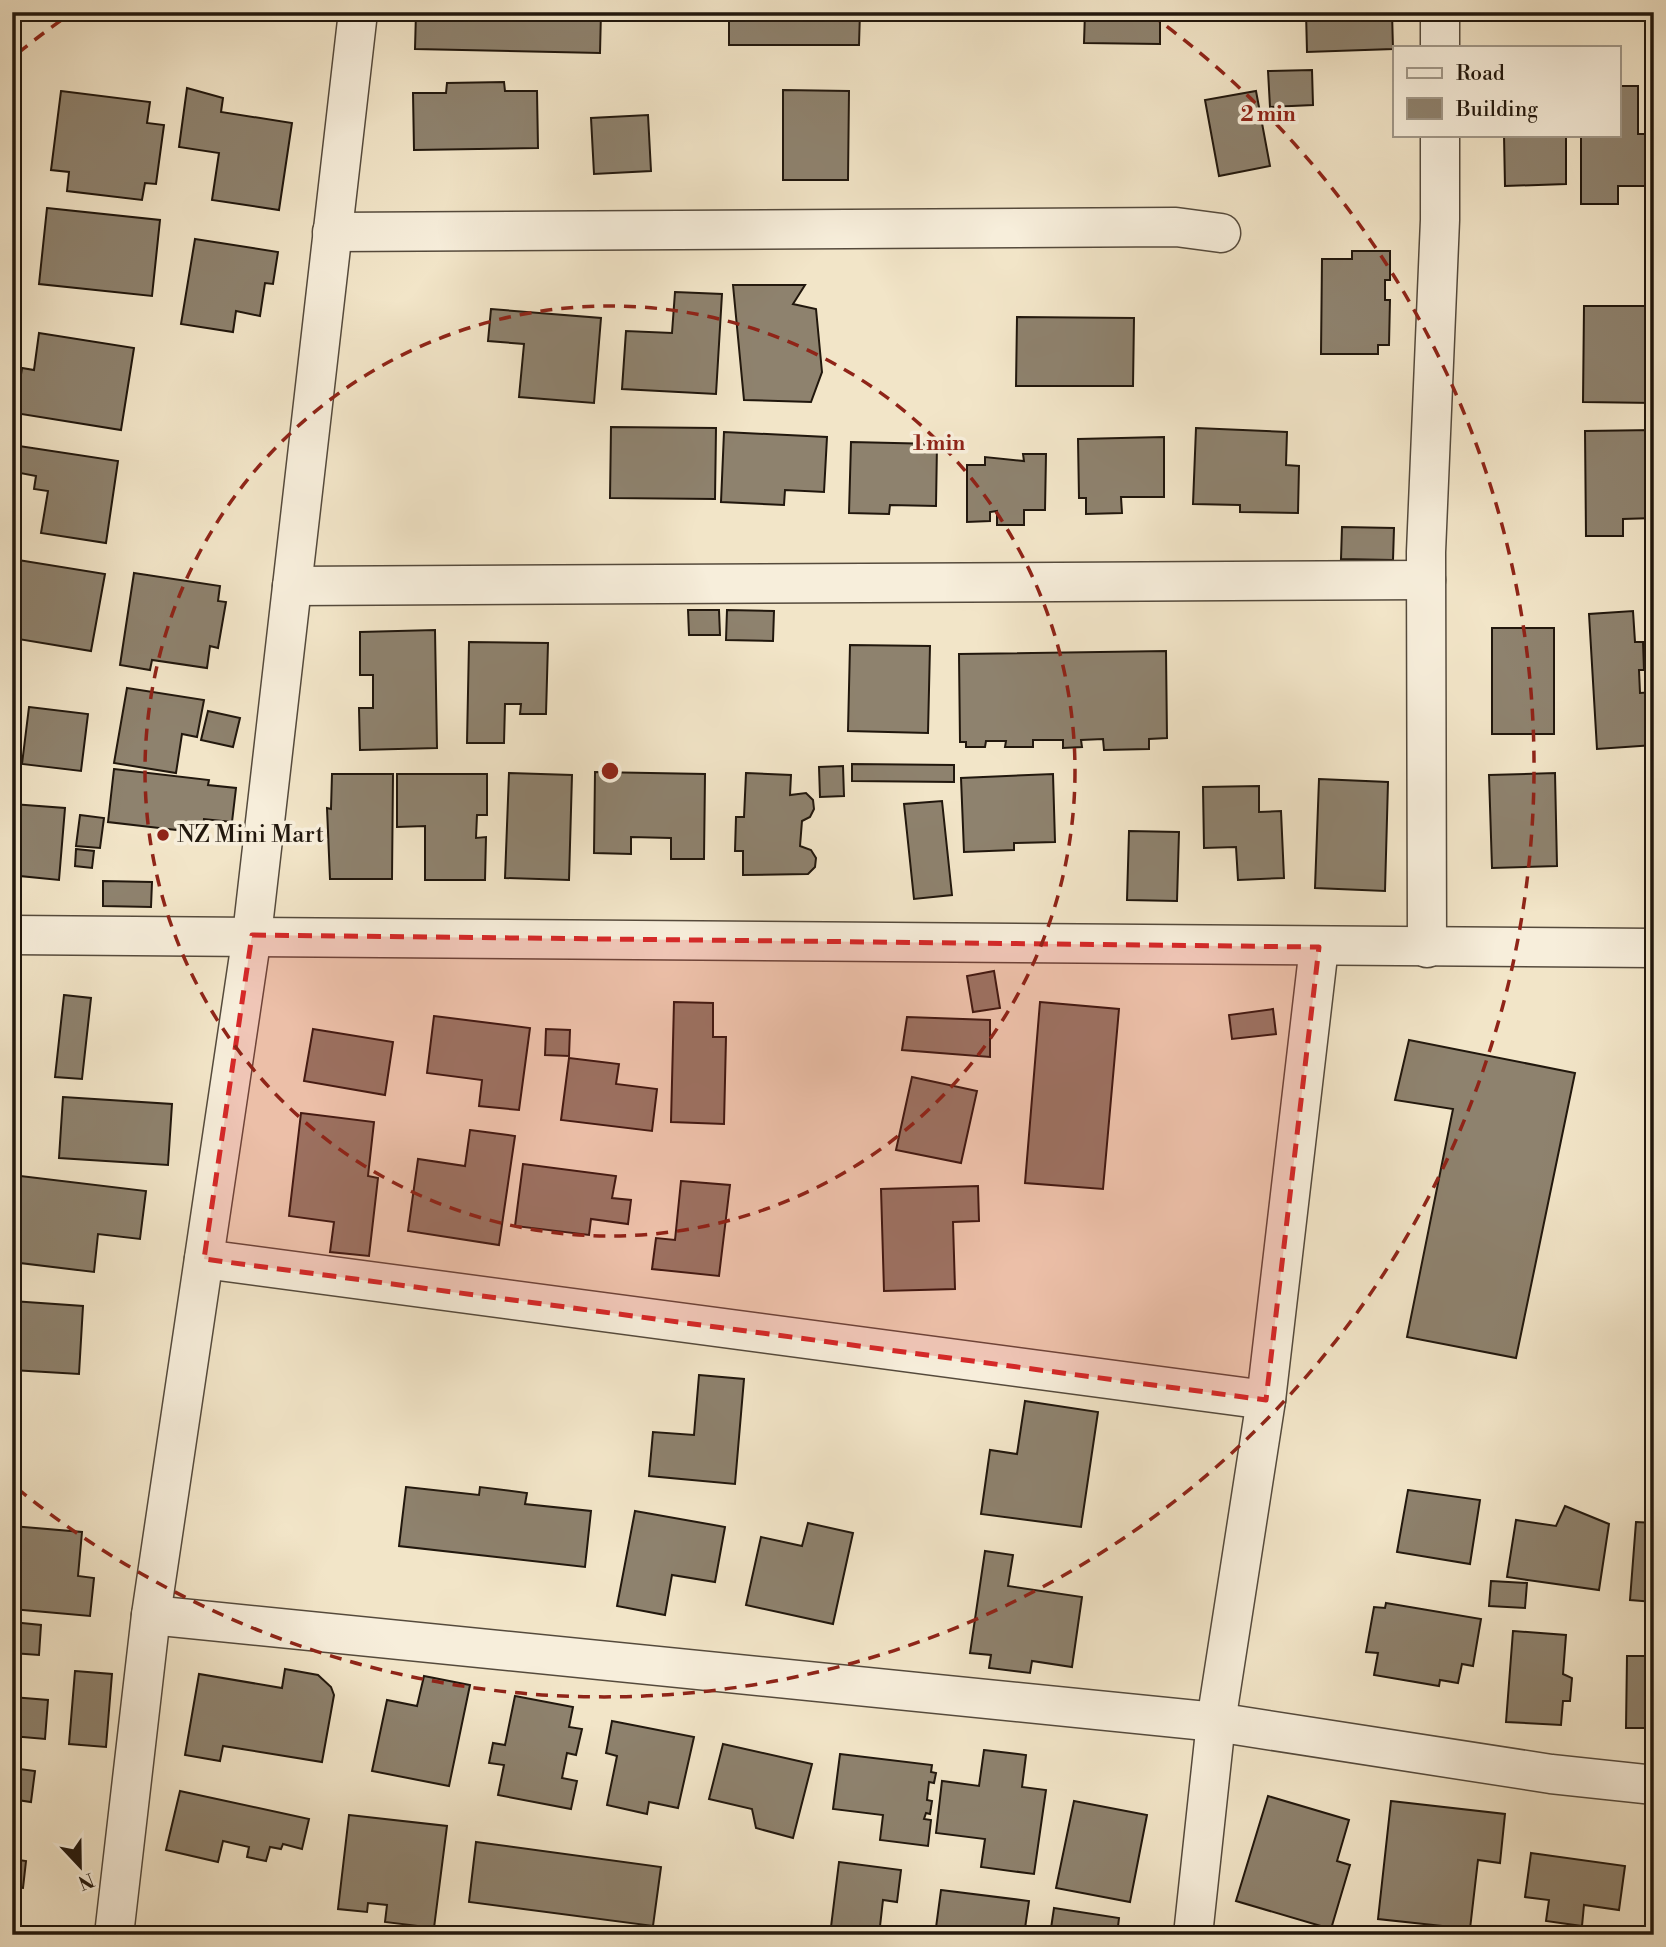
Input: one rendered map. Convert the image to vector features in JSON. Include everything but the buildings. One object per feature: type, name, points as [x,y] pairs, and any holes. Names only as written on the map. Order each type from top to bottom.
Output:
[{"type":"street","points":[[114,1935],[151,1615],[252,935],[358,12]]},
{"type":"street","points":[[1440,12],[1440,46]]},
{"type":"street","points":[[1427,948],[1426,580],[1440,220],[1440,136]]},
{"type":"street","points":[[332,232],[1176,227],[1221,233]]},
{"type":"street","points":[[292,586],[1426,580]]},
{"type":"street","points":[[12,935],[1654,948]]},
{"type":"street","points":[[1193,1935],[1216,1722],[1266,1400],[1319,947]]},
{"type":"street","points":[[204,1259],[1266,1400]]},
{"type":"street","points":[[151,1615],[1216,1722],[1550,1774],[1654,1785]]},
{"type":"highlighted area","points":[[252,935],[1319,947],[1266,1400],[204,1259]]},
{"type":"place","name":"NZ Mini Mart","points":[[163,835]]}]
